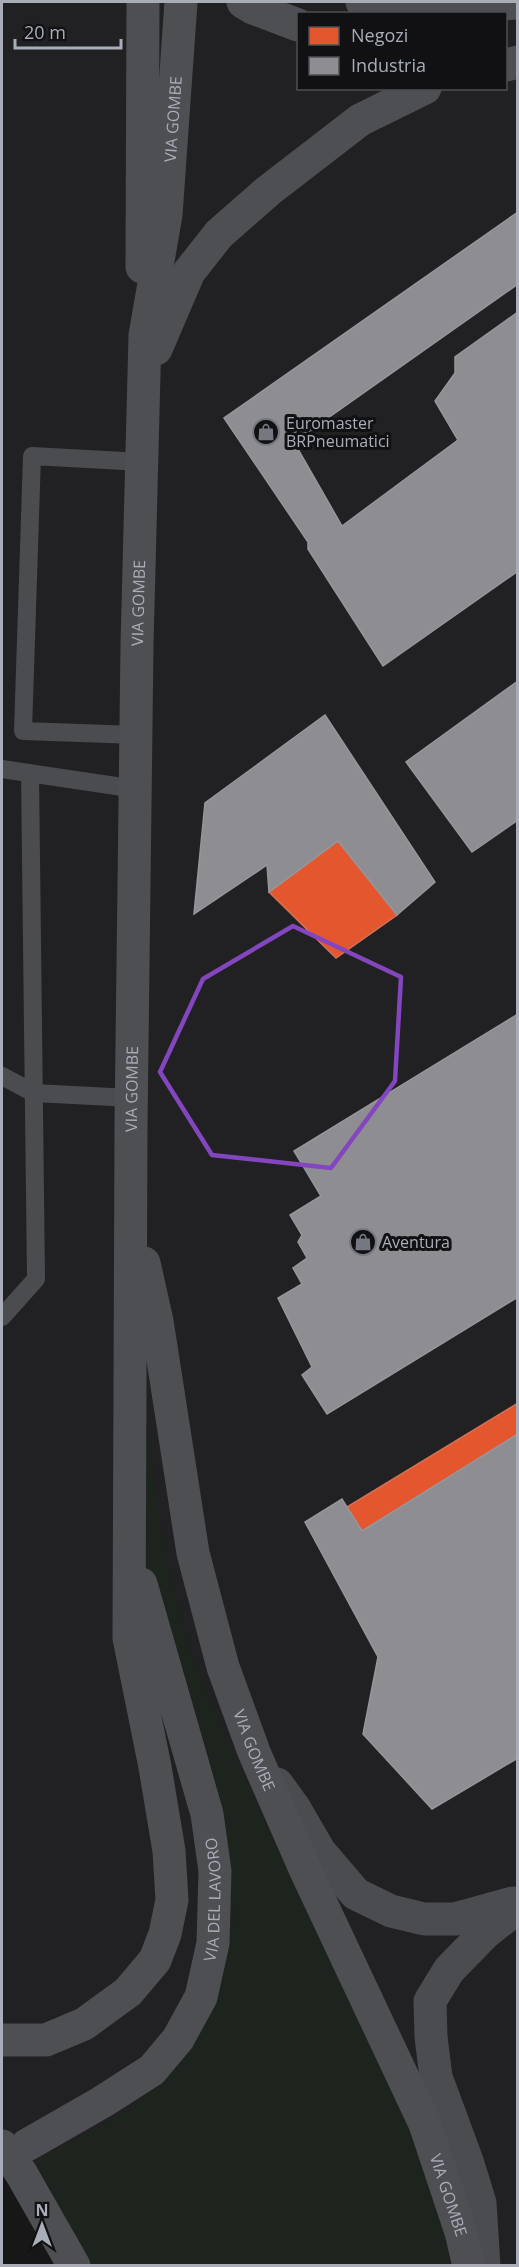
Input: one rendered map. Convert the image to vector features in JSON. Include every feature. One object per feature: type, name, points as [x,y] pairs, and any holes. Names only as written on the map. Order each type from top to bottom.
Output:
[{"type":"main road","points":[[143,2],[141,251],[145,335]]},
{"type":"main road","name":"VIA GOMBE","points":[[130,1541],[131,1098],[145,335],[166,215],[181,2]]},
{"type":"main road","points":[[243,2],[253,8],[297,24]]},
{"type":"main road","points":[[362,2],[408,9],[518,4]]},
{"type":"main road","points":[[499,12],[518,4]]},
{"type":"main road","points":[[144,381],[189,272],[219,234],[268,190],[360,120],[421,90]]},
{"type":"main road","name":"VIA GOMBE","points":[[131,1207],[157,1321],[193,1553],[223,1667],[254,1752],[304,1869],[425,2124],[461,2232],[469,2265]]},
{"type":"main road","points":[[2,2040],[46,2040],[84,2024],[128,1992],[155,1960],[165,1934],[172,1900],[169,1851],[129,1638],[130,1541]]},
{"type":"main road","name":"VIA DEL LAVORO","points":[[17,2155],[152,2070],[177,2039],[201,1997],[213,1943],[215,1871],[207,1814],[156,1640],[130,1541]]},
{"type":"main road","points":[[17,2155],[74,2265]]},
{"type":"street","points":[[254,1752],[295,1809],[320,1852],[356,1894],[391,1911],[424,1919],[455,1919],[518,1902]]},
{"type":"street","points":[[484,2265],[480,2203],[436,2077],[431,2037],[430,2001],[449,1970],[485,1933],[518,1907]]},
{"type":"lane","points":[[136,735],[23,731],[32,456],[142,462]]},
{"type":"lane","points":[[2,770],[136,789]]},
{"type":"lane","points":[[2,1317],[36,1279],[30,773]]},
{"type":"lane","points":[[2,1076],[34,1093],[131,1098]]},
{"type":"highlighted area","points":[[293,926],[401,977],[395,1081],[331,1168],[212,1155],[160,1072],[203,979]]},
{"type":"shaded area","points":[[2,2],[517,2],[517,2265],[83,2265],[2,2136]]},
{"type":"shaded area","points":[[145,1414],[164,1548],[189,1647],[226,1737],[312,1924],[360,2012],[405,2111],[443,2220],[453,2265],[93,2265],[57,2207],[37,2159],[133,2108],[201,2030],[234,1924],[226,1828],[200,1723],[168,1620],[140,1568]]},
{"type":"building: Negozi","points":[[338,841],[397,915],[336,958],[269,892]]},
{"type":"building: Negozi","points":[[518,1403],[518,1434],[362,1531],[347,1507]]},
{"type":"building: Industria","points":[[518,212],[518,284],[294,442],[342,526],[458,440],[435,401],[455,373],[455,357],[518,312],[518,571],[383,666],[308,549],[308,542],[224,418]]},
{"type":"building: Industria","points":[[518,681],[518,820],[472,852],[406,762]]},
{"type":"building: Industria","points":[[325,715],[435,882],[397,915],[338,841],[269,892],[267,865],[194,914],[205,803]]},
{"type":"building: Industria","points":[[518,1014],[518,1297],[327,1414],[302,1375],[312,1367],[278,1298],[302,1284],[293,1268],[307,1258],[298,1242],[302,1235],[290,1215],[321,1196],[294,1151]]},
{"type":"building: Industria","points":[[518,1434],[518,1758],[432,1809],[363,1734],[378,1657],[305,1522],[342,1499],[362,1531]]},
{"type":"place","name":"Euromaster BRPneumatici","points":[[266,432]]},
{"type":"place","name":"Aventura","points":[[363,1242]]}]
